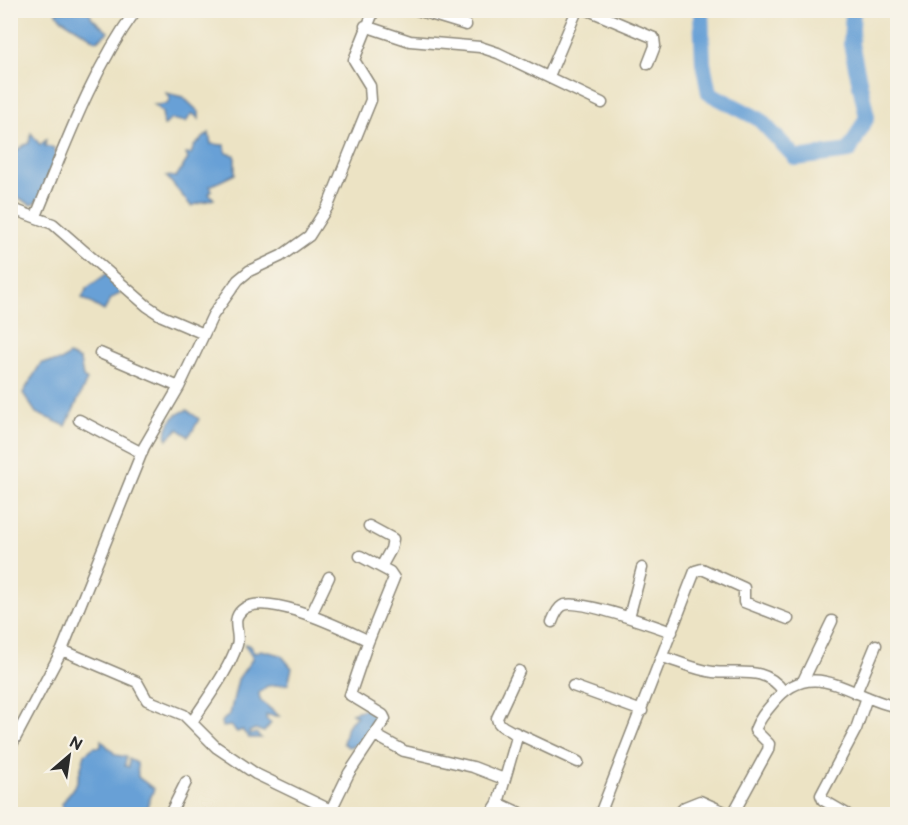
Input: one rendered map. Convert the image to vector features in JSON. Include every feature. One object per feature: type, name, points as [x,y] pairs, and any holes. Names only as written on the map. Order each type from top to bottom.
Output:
[{"type":"street","points":[[36,216],[73,124],[118,36],[136,10]]},
{"type":"street","points":[[10,748],[62,650],[142,453],[232,285],[249,271],[281,256],[309,236],[328,206],[371,100],[370,86],[354,60],[374,10]]},
{"type":"street","points":[[417,10],[466,25]]},
{"type":"street","points":[[549,76],[577,10]]},
{"type":"street","points":[[588,10],[654,38],[655,46],[648,64]]},
{"type":"street","points":[[366,26],[410,40],[480,47],[549,76],[602,103]]},
{"type":"street","points":[[10,208],[26,215],[36,216],[74,240],[147,306],[162,316],[204,334]]},
{"type":"street","points":[[100,353],[179,387]]},
{"type":"street","points":[[79,420],[142,453]]},
{"type":"street","points":[[369,526],[393,539],[391,549],[381,567]]},
{"type":"street","points":[[62,650],[137,682],[147,699],[172,709],[192,722],[216,747],[256,774],[335,812],[349,772],[385,719],[383,715],[355,699],[350,692],[394,578],[390,572],[360,556]]},
{"type":"street","points":[[629,617],[642,568]]},
{"type":"street","points":[[600,814],[663,657],[691,579],[698,569],[744,588],[744,602],[788,619]]},
{"type":"street","points":[[311,615],[329,578]]},
{"type":"street","points":[[552,622],[559,609],[567,604],[607,610],[672,632]]},
{"type":"street","points":[[192,722],[238,644],[237,617],[242,609],[254,606],[288,609],[311,615],[368,642]]},
{"type":"street","points":[[803,681],[832,621]]},
{"type":"street","points":[[847,814],[823,800],[821,795],[855,729],[861,695],[876,645]]},
{"type":"street","points":[[663,657],[711,672],[739,671],[758,674],[773,680],[783,690]]},
{"type":"street","points":[[519,671],[497,718],[500,725],[578,762]]},
{"type":"street","points":[[678,814],[686,807],[700,801],[729,814],[734,812],[768,750],[769,744],[755,730],[757,723],[783,690],[803,681],[825,681],[897,707]]},
{"type":"street","points":[[573,686],[642,711]]},
{"type":"street","points":[[491,814],[498,803],[516,745],[514,732]]},
{"type":"street","points":[[375,735],[404,751],[473,767],[504,779]]},
{"type":"street","points":[[170,814],[186,782]]},
{"type":"street","points":[[498,803],[522,814]]},
{"type":"water","points":[[56,11],[89,11],[92,18],[108,32],[97,41],[60,18]]},
{"type":"water","points":[[166,93],[183,97],[199,112],[199,119],[192,113],[186,122],[171,119],[164,126],[162,112],[154,105],[167,104],[170,99]]},
{"type":"water","points":[[31,133],[40,145],[46,140],[45,146],[54,148],[57,162],[39,200],[31,205],[11,193],[11,164],[16,151],[29,143]]},
{"type":"water","points":[[209,133],[211,144],[224,145],[226,153],[235,155],[235,174],[210,186],[212,190],[209,194],[214,199],[191,206],[166,176],[176,177],[188,159],[186,154],[191,154],[194,146]]},
{"type":"water","points":[[108,273],[117,279],[120,293],[111,299],[104,311],[82,298],[87,288]]},
{"type":"water","points":[[69,355],[80,360],[83,377],[87,380],[66,426],[36,413],[23,393],[41,363],[61,361]]},
{"type":"water","points":[[187,410],[199,419],[192,432],[188,436],[178,429],[167,439],[167,429],[171,421],[178,414]]},
{"type":"water","points":[[244,644],[249,645],[254,653],[261,650],[281,655],[292,668],[288,684],[267,686],[259,693],[260,700],[279,716],[266,715],[266,719],[271,723],[264,732],[255,729],[249,732],[250,735],[256,733],[261,738],[249,738],[242,730],[237,732],[231,726],[222,727],[221,722],[230,714],[238,679],[253,658]]},
{"type":"water","points":[[364,709],[373,715],[378,725],[363,741],[360,750],[357,745],[348,747],[343,743],[347,726],[357,716],[352,713]]},
{"type":"water","points":[[101,740],[116,755],[126,757],[125,766],[129,767],[129,759],[137,763],[138,777],[154,789],[144,814],[56,814],[63,810],[62,804],[77,782],[85,754],[94,747],[101,747]]},
{"type":"waterway","points":[[701,10],[703,63],[709,93],[759,119],[796,158],[849,151],[867,117],[851,44],[853,10]]}]
